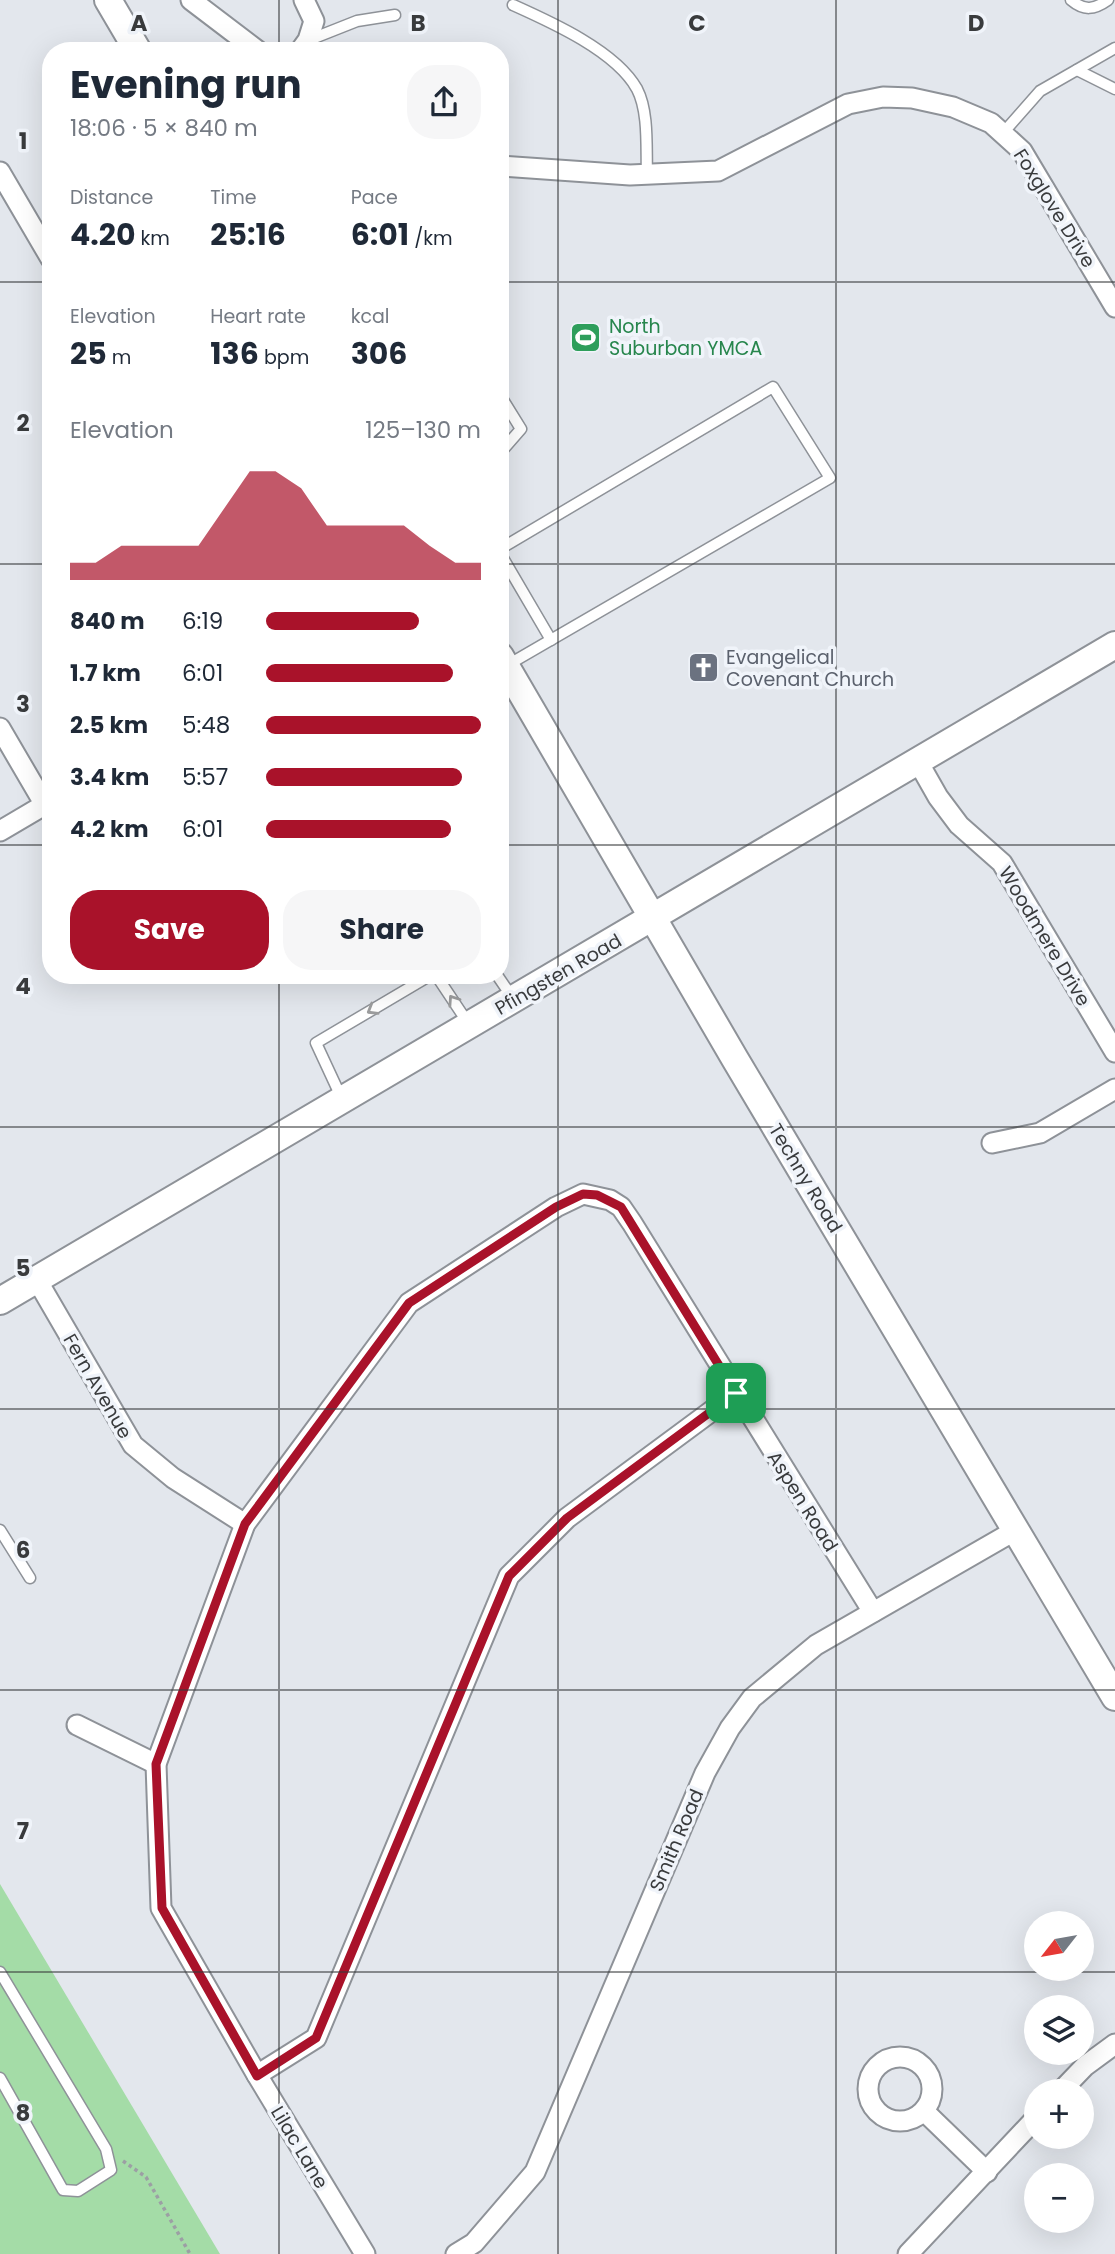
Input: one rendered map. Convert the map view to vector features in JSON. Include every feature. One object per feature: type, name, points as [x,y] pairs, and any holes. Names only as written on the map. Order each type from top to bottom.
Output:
[{"type":"main road","points":[[108,0],[133,42]]},
{"type":"main road","name":"Pfingsten Road","points":[[0,1301],[1115,645]]},
{"type":"main road","name":"Techny Road","points":[[509,671],[1115,1697]]},
{"type":"street","points":[[191,0],[246,42]]},
{"type":"street","points":[[306,42],[314,21],[311,2]]},
{"type":"street","name":"Foxglove Drive","points":[[509,166],[647,174],[718,171],[848,104],[883,97],[912,98],[953,107],[991,123],[1022,151],[1115,307]]},
{"type":"street","points":[[0,172],[42,244]]},
{"type":"street","points":[[0,728],[42,794]]},
{"type":"street","name":"Woodmere Drive","points":[[917,760],[938,797],[959,825],[1002,863],[1115,1052]]},
{"type":"street","points":[[0,831],[42,806]]},
{"type":"street","points":[[992,1143],[1040,1133],[1115,1089]]},
{"type":"street","name":"Aspen Road","points":[[245,1524],[409,1303],[556,1207],[583,1194],[597,1195],[621,1207],[873,1612]]},
{"type":"street","name":"Fern Avenue","points":[[37,1280],[133,1445],[173,1478],[245,1524]]},
{"type":"street","points":[[257,2076],[316,2038],[509,1576],[567,1518],[736,1393]]},
{"type":"street","points":[[77,1725],[156,1764],[245,1524]]},
{"type":"street","name":"Smith Road","points":[[456,2254],[474,2243],[535,2172],[705,1773],[730,1728],[752,1698],[816,1645],[1016,1530]]},
{"type":"street","name":"Lilac Lane","points":[[156,1764],[162,1908],[257,2076],[365,2254]]},
{"type":"street","points":[[1073,2079],[1085,2066],[1115,2045]]},
{"type":"street","points":[[923,2111],[987,2172]]},
{"type":"street","points":[[908,2254],[1024,2131]]},
{"type":"lane","points":[[1071,0],[1081,8],[1097,8],[1108,0]]},
{"type":"lane","points":[[513,5],[609,57],[637,89],[645,126],[647,174]]},
{"type":"lane","points":[[312,42],[357,21],[396,15]]},
{"type":"lane","points":[[1003,133],[1040,92],[1115,48]]},
{"type":"lane","points":[[1077,70],[1115,89]]},
{"type":"lane","points":[[509,546],[773,387],[830,478],[551,639],[509,658]]},
{"type":"lane","points":[[509,409],[521,429],[509,443]]},
{"type":"lane","points":[[509,567],[551,639]]},
{"type":"lane","points":[[343,1100],[316,1043],[415,984]]},
{"type":"lane","points":[[442,984],[470,1026]]},
{"type":"lane","points":[[503,984],[514,1000]]},
{"type":"lane","points":[[0,1530],[30,1578]]},
{"type":"lane","points":[[0,1972],[106,2148],[111,2170],[78,2191],[64,2190],[0,2078]]},
{"type":"path","points":[[106,2148],[146,2177],[190,2254]]},
{"type":"green space","points":[[0,1884],[220,2254],[0,2254]]},
{"type":"place","name":"North Suburban YMCA","points":[[586,337]]},
{"type":"place","name":"Evangelical Covenant Church","points":[[703,668]]},
{"type":"route","points":[[583,1194],[597,1195],[621,1207],[736,1393],[567,1518],[509,1576],[316,2038],[257,2076],[162,1908],[156,1764],[245,1524],[409,1303],[556,1207],[583,1194]]}]
